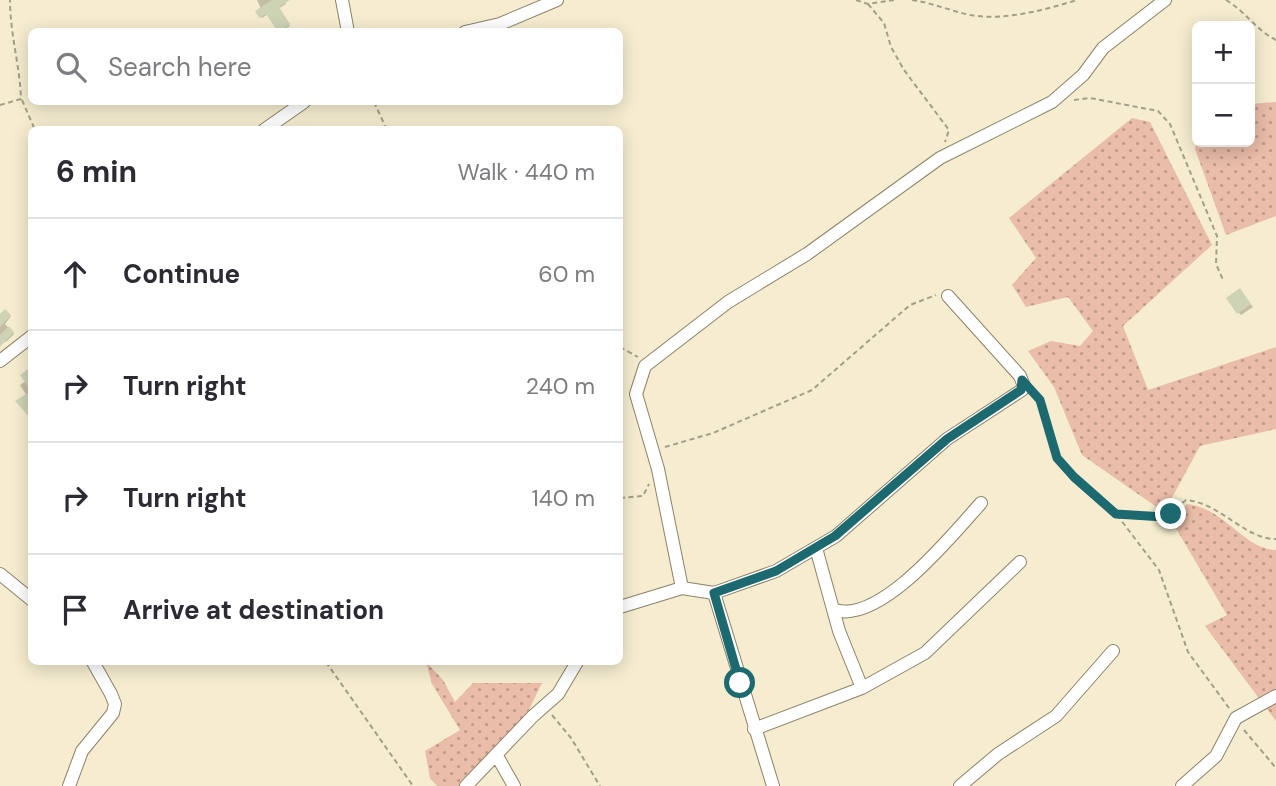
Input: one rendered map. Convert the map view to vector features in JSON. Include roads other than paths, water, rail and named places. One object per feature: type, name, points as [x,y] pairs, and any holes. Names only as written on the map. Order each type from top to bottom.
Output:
[{"type":"street","points":[[342,0],[347,28]]},
{"type":"street","points":[[482,28],[500,24],[557,0]]},
{"type":"street","points":[[682,588],[658,469],[636,394],[645,366],[728,302],[807,254],[940,158],[1052,102],[1083,75],[1103,48],[1166,0]]},
{"type":"street","points":[[270,126],[300,105]]},
{"type":"street","points":[[623,606],[682,588],[714,593],[776,571],[835,536],[947,439],[1021,390],[1022,380],[948,296]]},
{"type":"street","points":[[0,360],[28,339]]},
{"type":"street","points":[[835,610],[853,613],[885,597],[933,556],[981,503]]},
{"type":"street","points":[[816,548],[839,631],[862,688]]},
{"type":"street","points":[[754,729],[862,688],[925,653],[1020,562]]},
{"type":"street","points":[[0,574],[28,597]]},
{"type":"street","points":[[714,593],[773,786]]},
{"type":"street","points":[[960,786],[998,754],[1056,716],[1113,650]]},
{"type":"street","points":[[69,786],[82,751],[113,713],[115,704],[95,665]]},
{"type":"street","points":[[466,786],[558,694],[575,665]]},
{"type":"street","points":[[1182,786],[1216,756],[1236,718],[1276,696]]},
{"type":"street","points":[[497,756],[514,786]]}]
